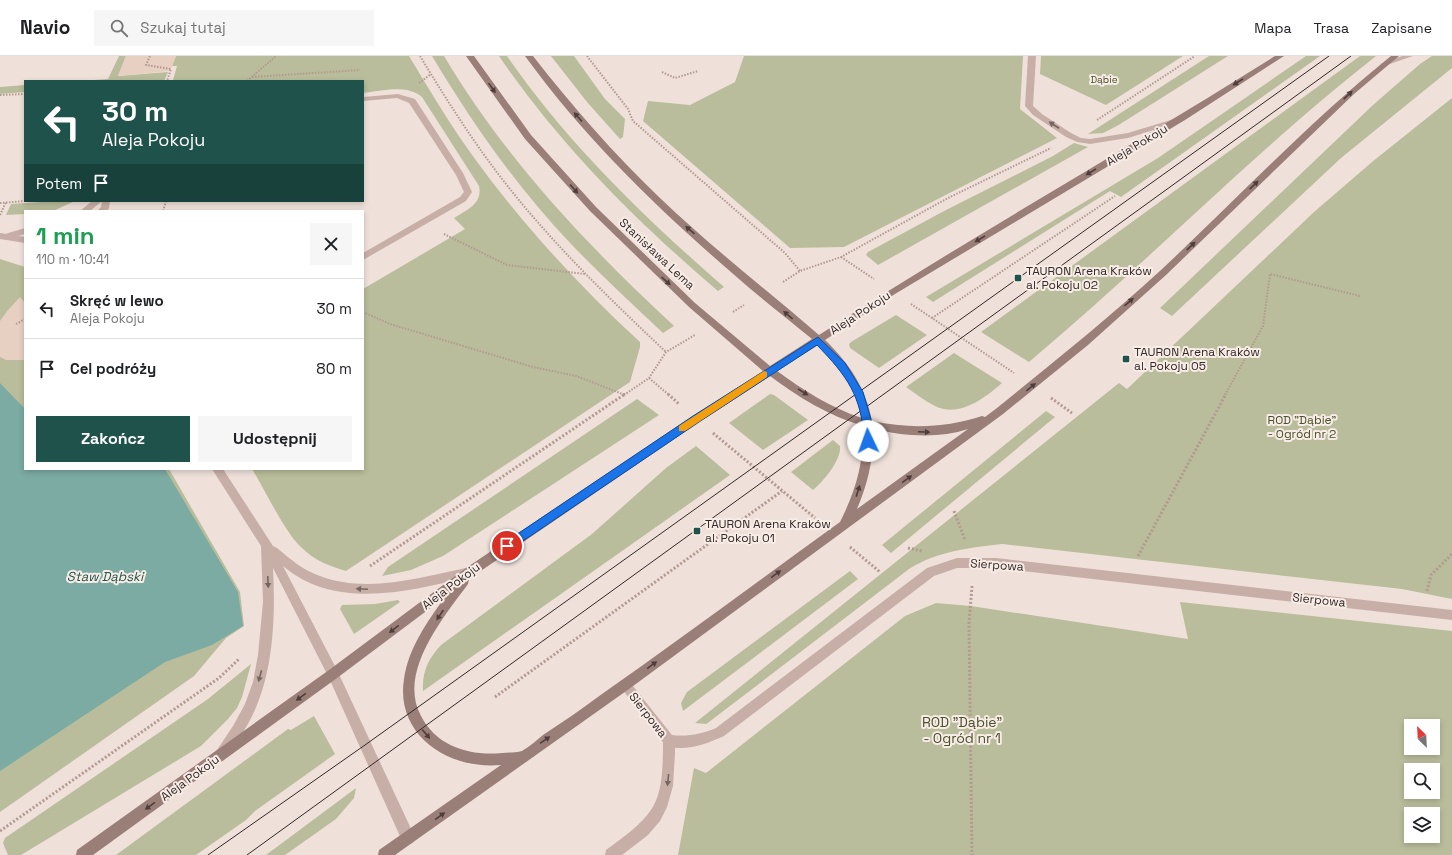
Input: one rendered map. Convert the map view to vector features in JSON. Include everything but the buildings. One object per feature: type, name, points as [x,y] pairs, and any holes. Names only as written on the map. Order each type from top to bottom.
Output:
[{"type":"main road","name":"Stanisława Lema","points":[[470,56],[536,147],[593,210],[630,248],[712,324],[770,371],[833,410],[868,423],[902,431],[942,432],[974,423],[1000,412]]},
{"type":"main road","points":[[529,56],[584,124],[649,192],[746,279],[818,340],[851,378],[859,392],[868,423],[868,441],[866,465],[854,504],[842,527]]},
{"type":"main road","name":"Aleja Pokoju","points":[[82,855],[333,674],[470,572],[770,371],[905,283],[1182,118],[1280,56]]},
{"type":"main road","points":[[384,855],[625,685],[1000,412],[1084,342],[1163,273],[1351,92],[1395,56]]},
{"type":"main road","points":[[470,572],[426,635],[417,655],[408,687],[412,711],[416,721],[430,739],[440,747],[458,755],[479,760],[522,757]]},
{"type":"street","points":[[1032,56],[1029,106],[1035,113],[1071,136],[1089,141],[1110,139],[1147,130],[1182,118]]},
{"type":"street","points":[[1384,64],[1409,56]]},
{"type":"street","points":[[364,99],[398,96],[412,101],[466,186],[468,192],[466,197],[364,257]]},
{"type":"street","points":[[85,210],[97,202]]},
{"type":"street","points":[[4,236],[24,231]]},
{"type":"street","points":[[4,236],[24,240]]},
{"type":"street","points":[[218,470],[266,544],[333,674],[408,838]]},
{"type":"street","points":[[266,544],[294,569],[306,576],[340,587],[363,589],[399,587],[470,572]]},
{"type":"street","points":[[214,760],[230,740],[247,712],[262,672],[268,617],[266,544]]},
{"type":"street","name":"Sierpowa","points":[[625,685],[669,741],[681,743],[694,742],[720,732],[931,572],[957,563],[996,563],[1452,615]]},
{"type":"street","points":[[611,855],[648,826],[661,807],[669,783],[669,741]]},
{"type":"path","points":[[150,56],[146,65],[171,69],[167,80]]},
{"type":"path","points":[[248,80],[276,56]]},
{"type":"path","points":[[420,56],[460,122],[485,157],[529,213],[586,274],[666,352]]},
{"type":"path","points":[[587,56],[616,96],[628,109],[633,121],[785,253],[800,271]]},
{"type":"path","points":[[781,283],[800,271],[841,257],[948,198],[1046,151],[1195,56]]},
{"type":"path","points":[[252,77],[360,70]]},
{"type":"path","points":[[662,72],[675,78],[698,71]]},
{"type":"path","points":[[0,96],[24,94]]},
{"type":"path","points":[[932,318],[1115,196]]},
{"type":"path","points":[[0,203],[24,201]]},
{"type":"path","points":[[0,215],[6,202]]},
{"type":"path","points":[[428,220],[447,236],[507,265],[586,274]]},
{"type":"path","points":[[841,257],[865,273]]},
{"type":"path","points":[[1136,559],[1263,326],[1270,274],[1360,296]]},
{"type":"path","points":[[913,305],[1014,373]]},
{"type":"path","points":[[364,312],[390,324],[533,367],[576,376],[625,394]]},
{"type":"path","points":[[16,324],[24,320]]},
{"type":"path","points":[[363,571],[650,378],[666,352],[686,340]]},
{"type":"path","points":[[650,378],[675,401]]},
{"type":"path","points":[[1056,402],[1072,412]]},
{"type":"path","points":[[713,434],[794,502]]},
{"type":"path","points":[[495,697],[782,491]]},
{"type":"path","points":[[954,511],[973,562]]},
{"type":"path","points":[[1422,611],[1431,575],[1452,554]]},
{"type":"path","points":[[865,559],[880,572]]},
{"type":"path","points":[[971,606],[969,623],[972,855]]},
{"type":"path","points":[[0,831],[219,678],[244,654]]},
{"type":"green space","points":[[119,56],[126,56],[118,76],[168,72],[164,80],[94,80],[108,79]]},
{"type":"green space","points":[[176,56],[409,56],[466,147],[493,184],[553,255],[640,342],[640,347],[630,382],[346,571],[328,565],[312,556],[302,548],[289,532],[253,470],[364,470],[364,288],[465,229],[454,218],[476,202],[480,192],[479,186],[422,97],[416,93],[401,89],[364,93],[364,80],[173,80],[177,66],[172,66]]},
{"type":"green space","points":[[432,56],[444,56],[494,131],[549,199],[609,264],[674,326],[663,333],[594,267],[551,222],[496,154],[463,106]]},
{"type":"green space","points":[[499,56],[507,56],[555,119],[608,178],[665,234],[724,287],[718,291],[658,237],[601,181],[547,120]]},
{"type":"green space","points":[[551,56],[574,56],[605,99],[625,119],[623,137],[620,139],[587,102]]},
{"type":"green space","points":[[744,56],[1023,56],[1020,109],[1057,138],[844,247],[790,248],[643,121],[648,101],[690,105],[735,82]]},
{"type":"green space","name":"Dąbie","points":[[1041,56],[1183,56],[1106,105],[1040,74]]},
{"type":"green space","points":[[1209,56],[1228,56],[1117,126],[1103,133],[1088,134]]},
{"type":"green space","points":[[1306,56],[1320,56],[1121,197],[1110,191],[933,302],[926,297],[1158,158]]},
{"type":"green space","points":[[1360,56],[1376,56],[1287,130],[1116,286],[1029,362],[981,332]]},
{"type":"green space","points":[[1432,56],[1452,56],[1452,68],[1341,158],[1172,316],[1160,308],[1373,105],[1420,64]]},
{"type":"green space","points":[[24,85],[24,92],[0,94],[0,87]]},
{"type":"green space","name":"ROD \"Dąbie\" - Ogród nr 2","points":[[1452,98],[1452,599],[1402,589],[1002,544],[965,549],[942,554],[909,569],[709,722],[706,724],[695,723],[1119,383],[1127,389],[1314,212],[1372,162]]},
{"type":"green space","points":[[1074,143],[1088,147],[878,265],[866,255],[868,252],[946,210],[1053,156]]},
{"type":"green space","points":[[73,202],[55,210],[24,210],[24,214],[6,215],[11,204]]},
{"type":"green space","name":"Staw Dąbski","points":[[0,259],[24,267],[24,470],[170,470],[240,592],[244,626],[226,638],[194,676],[0,812]]},
{"type":"green space","points":[[896,315],[927,335],[879,368],[850,348],[849,344],[851,342]]},
{"type":"green space","points":[[954,353],[1002,383],[988,395],[971,405],[953,410],[935,406],[906,387]]},
{"type":"green space","points":[[770,394],[774,395],[808,420],[763,450],[729,423]]},
{"type":"green space","points":[[637,399],[659,415],[443,556],[411,570],[382,576],[388,567]]},
{"type":"green space","points":[[1046,411],[1055,417],[891,553],[882,545]]},
{"type":"green space","points":[[833,440],[840,446],[838,457],[835,464],[822,482],[813,490],[791,472]]},
{"type":"green space","points":[[696,446],[730,475],[423,691],[427,666],[441,645],[592,534],[666,468]]},
{"type":"green space","points":[[850,571],[858,579],[683,711],[681,703],[687,692]]},
{"type":"green space","points":[[398,600],[400,602],[354,634],[340,609],[342,605],[375,604]]},
{"type":"green space","name":"ROD \"Dąbie\" - Ogród nr 1","points":[[1180,602],[1452,631],[1452,855],[678,855],[694,768],[706,773],[905,616],[936,603],[971,606],[1188,639]]},
{"type":"green space","points":[[251,664],[242,697],[237,708],[201,746],[21,855],[8,855],[3,843],[5,838],[208,699]]},
{"type":"green space","points":[[314,716],[335,754],[255,811],[246,820],[196,855],[116,855],[288,729],[291,730]]},
{"type":"green space","points":[[356,788],[354,798],[336,819],[285,855],[266,855]]},
{"type":"shaded area","points":[[126,56],[176,56],[170,71],[118,76]]},
{"type":"shaded area","points":[[20,297],[24,302],[24,360],[6,360],[0,357],[0,321]]},
{"type":"water","name":"Staw Dąbski","points":[[0,383],[24,408],[24,470],[166,470],[238,592],[243,626],[212,645],[165,662],[0,771]]},
{"type":"tram line","points":[[208,855],[365,745],[1329,56]]},
{"type":"tram line","points":[[247,855],[1351,56]]},
{"type":"slow traffic","points":[[682,428],[764,375]]},
{"type":"place","name":"TAURON Arena Kraków al. Pokoju 02","points":[[1018,278]]},
{"type":"place","name":"TAURON Arena Kraków al. Pokoju 05","points":[[1126,359]]},
{"type":"place","name":"TAURON Arena Kraków al. Pokoju 01","points":[[697,531]]},
{"type":"route","points":[[507,546],[696,419],[818,340],[842,365],[859,392],[868,423],[868,441]]}]
